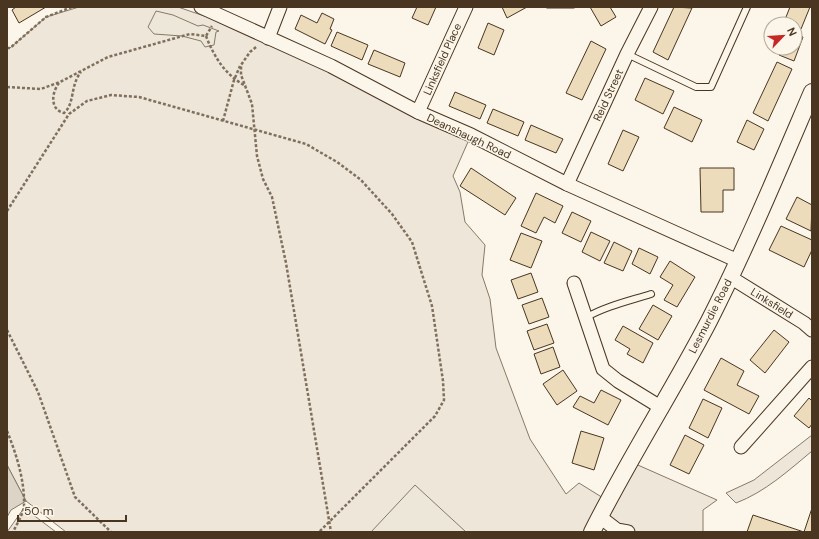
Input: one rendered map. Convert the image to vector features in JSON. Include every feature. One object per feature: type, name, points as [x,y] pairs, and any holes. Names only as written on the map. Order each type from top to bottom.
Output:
[{"type":"street","name":"Deanshaugh Road","points":[[201,7],[331,66],[418,112],[471,135],[567,184],[738,262]]},
{"type":"street","points":[[268,38],[280,7]]},
{"type":"street","name":"Linksfield Place","points":[[418,112],[466,7]]},
{"type":"street","name":"Reid Street","points":[[567,184],[648,9]]},
{"type":"street","name":"Lesmurdie Road","points":[[592,532],[662,408],[738,262],[812,92]]},
{"type":"street","name":"Linksfield","points":[[730,277],[804,323],[812,330]]},
{"type":"street","points":[[574,283],[603,369],[618,381],[662,408]]},
{"type":"street","points":[[740,447],[812,367]]},
{"type":"street","points":[[600,517],[616,530],[628,532]]},
{"type":"lane","points":[[627,54],[696,87],[711,87],[747,7]]},
{"type":"lane","points":[[585,318],[612,305],[651,294]]},
{"type":"path","points":[[7,48],[10,48],[46,17],[72,7]]},
{"type":"path","points":[[206,36],[219,15]]},
{"type":"path","points":[[7,87],[42,89],[60,82],[108,57],[190,34],[206,36]]},
{"type":"path","points":[[206,36],[211,49],[234,80],[247,87]]},
{"type":"path","points":[[223,120],[234,80],[241,65],[250,52],[268,38]]},
{"type":"path","points":[[241,65],[241,75],[247,87],[252,104],[259,164],[263,179],[272,197],[286,263],[331,532]]},
{"type":"path","points":[[60,82],[54,89],[52,97],[56,107],[60,112],[64,113],[68,109],[73,86],[82,71]]},
{"type":"path","points":[[7,211],[69,114],[87,101],[111,95],[139,97],[306,144],[337,162],[361,180],[392,214],[412,242],[432,306],[444,400],[435,416],[319,532]]},
{"type":"path","points":[[7,330],[38,392],[75,497],[111,532]]},
{"type":"path","points":[[7,431],[14,447],[20,475],[24,508],[13,532]]},
{"type":"shaded area","points":[[79,7],[178,7],[268,38],[471,135],[453,176],[460,192],[465,222],[485,245],[482,275],[490,299],[496,348],[530,439],[566,494],[579,483],[608,501],[631,462],[717,500],[703,510],[703,532],[615,532],[600,517],[592,532],[66,532],[26,501],[7,465],[7,48],[10,48],[46,17]]},
{"type":"shaded area","points":[[156,11],[173,15],[198,26],[203,25],[219,31],[216,32],[214,45],[205,47],[201,41],[182,36],[154,34],[148,27]]},
{"type":"shaded area","points":[[812,435],[812,451],[766,487],[736,503],[726,493],[754,480]]},
{"type":"shaded area","points":[[7,465],[26,501],[11,510],[7,517]]},
{"type":"shaded area","points":[[415,485],[466,532],[371,532]]},
{"type":"shaded area","points":[[24,508],[56,532],[7,532]]},
{"type":"building","points":[[16,7],[46,7],[19,23],[12,10]]},
{"type":"building","points":[[417,7],[436,7],[428,25],[412,18]]},
{"type":"building","points":[[502,7],[527,7],[507,18]]},
{"type":"building","points":[[574,7],[574,8],[547,8]]},
{"type":"building","points":[[590,7],[610,7],[616,17],[601,26]]},
{"type":"building","points":[[674,7],[692,8],[668,60],[653,52]]},
{"type":"building","points":[[790,7],[810,7],[803,24],[803,16],[786,16]]},
{"type":"building","points":[[322,13],[334,19],[330,29],[332,30],[325,44],[295,29],[301,15],[317,23]]},
{"type":"building","points":[[488,23],[504,30],[494,55],[478,48]]},
{"type":"building","points":[[337,32],[368,45],[362,60],[331,46]]},
{"type":"building","points":[[591,41],[606,49],[582,100],[566,93]]},
{"type":"building","points":[[374,50],[405,63],[400,77],[368,64]]},
{"type":"building","points":[[782,56],[796,56],[794,61]]},
{"type":"building","points":[[777,62],[792,69],[768,121],[753,113]]},
{"type":"building","points":[[645,78],[674,91],[663,114],[635,100]]},
{"type":"building","points":[[455,92],[486,105],[480,119],[449,106]]},
{"type":"building","points":[[674,107],[702,120],[692,142],[664,128]]},
{"type":"building","points":[[493,109],[524,122],[518,136],[487,123]]},
{"type":"building","points":[[747,120],[764,129],[754,150],[737,142]]},
{"type":"building","points":[[531,125],[563,139],[556,153],[525,140]]},
{"type":"building","points":[[623,130],[639,137],[623,171],[608,164]]},
{"type":"building","points":[[471,168],[516,198],[505,215],[460,186]]},
{"type":"building","points":[[700,168],[734,168],[734,190],[723,190],[723,212],[701,212]]},
{"type":"building","points":[[536,193],[563,206],[555,223],[544,217],[536,233],[521,226]]},
{"type":"building","points":[[797,197],[812,205],[811,231],[786,219]]},
{"type":"building","points":[[572,212],[591,221],[581,242],[562,233]]},
{"type":"building","points":[[781,226],[812,240],[812,250],[804,267],[769,250]]},
{"type":"building","points":[[591,232],[610,241],[600,261],[582,252]]},
{"type":"building","points":[[521,233],[542,241],[531,268],[510,260]]},
{"type":"building","points":[[614,242],[632,251],[623,271],[604,263]]},
{"type":"building","points":[[639,248],[658,257],[650,274],[632,264]]},
{"type":"building","points":[[670,261],[695,277],[677,307],[664,300],[673,285],[660,277]]},
{"type":"building","points":[[531,273],[538,292],[518,299],[511,280]]},
{"type":"building","points":[[542,298],[549,317],[529,324],[522,305]]},
{"type":"building","points":[[653,305],[672,316],[658,340],[639,329]]},
{"type":"building","points":[[547,324],[554,343],[534,350],[527,331]]},
{"type":"building","points":[[623,326],[653,343],[643,363],[627,354],[630,349],[615,340]]},
{"type":"building","points":[[774,330],[789,342],[765,373],[750,360]]},
{"type":"building","points":[[553,347],[560,367],[541,374],[534,354]]},
{"type":"building","points":[[721,358],[744,371],[737,385],[759,396],[749,414],[704,390]]},
{"type":"building","points":[[563,370],[577,391],[557,405],[543,384]]},
{"type":"building","points":[[601,390],[621,400],[608,425],[573,407],[580,396],[594,403]]},
{"type":"building","points":[[809,398],[812,401],[812,424],[809,428],[794,416]]},
{"type":"building","points":[[703,399],[722,408],[708,438],[689,428]]},
{"type":"building","points":[[581,431],[604,438],[594,470],[572,463]]},
{"type":"building","points":[[685,435],[704,445],[689,474],[670,465]]},
{"type":"building","points":[[812,508],[812,532],[804,532]]},
{"type":"building","points":[[753,515],[804,532],[747,532]]}]
